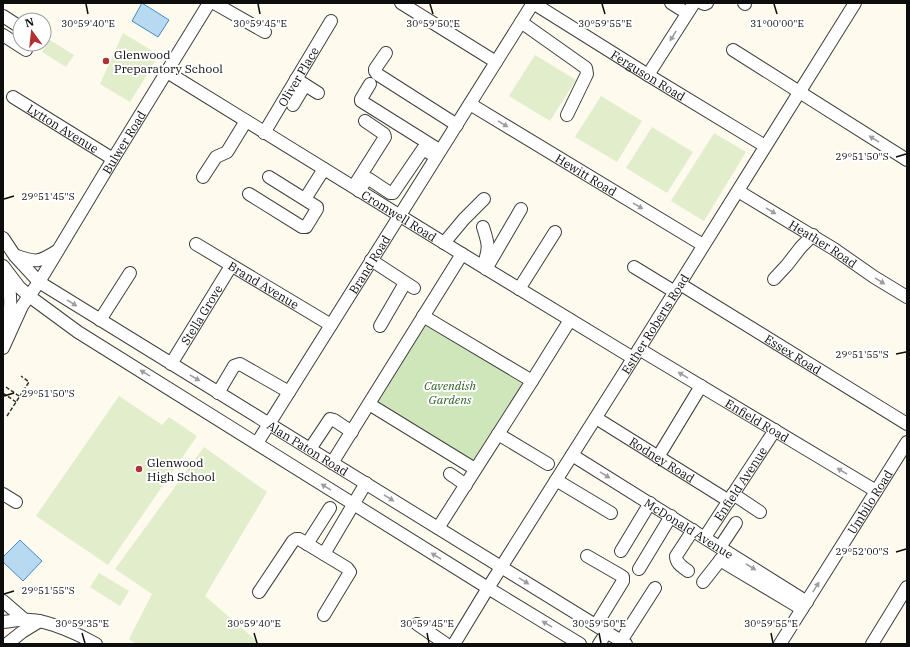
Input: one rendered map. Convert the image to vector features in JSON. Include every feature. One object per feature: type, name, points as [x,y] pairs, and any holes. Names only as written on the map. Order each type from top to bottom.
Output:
[{"type":"street","name":"Bulwer Road","points":[[3,348],[22,306],[39,282],[209,3]]},
{"type":"street","points":[[214,3],[265,32]]},
{"type":"street","points":[[401,3],[415,7],[496,62]]},
{"type":"street","name":"Brand Road","points":[[257,444],[533,3]]},
{"type":"street","name":"Ferguson Road","points":[[533,3],[765,146]]},
{"type":"street","points":[[671,3],[687,14]]},
{"type":"street","points":[[648,75],[694,3]]},
{"type":"street","points":[[702,3],[707,3]]},
{"type":"street","name":"Esther Roberts Road","points":[[454,644],[501,566],[596,418],[738,191],[850,5]]},
{"type":"street","points":[[3,16],[12,22]]},
{"type":"street","name":"Oliver Place","points":[[264,133],[300,82],[331,21]]},
{"type":"street","points":[[521,22],[584,67],[587,71],[587,74],[567,115]]},
{"type":"street","points":[[3,35],[12,41]]},
{"type":"street","points":[[733,50],[907,160]]},
{"type":"street","points":[[386,53],[376,68],[376,74],[457,125]]},
{"type":"street","name":"Cromwell Road","points":[[167,72],[570,320],[636,353]]},
{"type":"street","points":[[293,105],[300,82],[318,93]]},
{"type":"street","points":[[370,84],[361,101],[438,154]]},
{"type":"street","name":"Lytton Avenue","points":[[13,97],[113,159]]},
{"type":"street","name":"Hewitt Road","points":[[470,104],[703,245]]},
{"type":"street","points":[[203,177],[216,157],[227,152],[246,121]]},
{"type":"street","points":[[357,189],[385,137],[384,134],[365,121]]},
{"type":"street","points":[[357,189],[366,180],[369,180],[394,194],[423,149],[438,154]]},
{"type":"street","points":[[305,199],[324,169]]},
{"type":"street","points":[[249,194],[304,228],[306,227],[318,208],[269,177]]},
{"type":"street","name":"Heather Road","points":[[738,191],[813,235],[907,298]]},
{"type":"street","points":[[444,243],[464,219],[484,199]]},
{"type":"street","points":[[484,268],[521,209]]},
{"type":"street","points":[[483,227],[488,248],[484,268]]},
{"type":"street","points":[[519,289],[555,232]]},
{"type":"street","points":[[774,280],[788,265],[801,246],[813,235]]},
{"type":"street","name":"Alan Paton Road","points":[[3,238],[16,256],[39,282],[624,642]]},
{"type":"street","name":"Brand Avenue","points":[[196,244],[331,325]]},
{"type":"street","points":[[16,256],[29,261],[35,261],[41,260],[58,251]]},
{"type":"street","points":[[332,463],[462,254]]},
{"type":"street","points":[[16,256],[29,296]]},
{"type":"street","points":[[371,260],[410,286],[380,326]]},
{"type":"street","points":[[3,266],[8,282],[11,304],[3,348]]},
{"type":"street","name":"Alan Paton Road","points":[[3,266],[19,287],[29,296],[78,332],[580,644]]},
{"type":"street","name":"Stella Grove","points":[[171,364],[231,266]]},
{"type":"street","name":"Essex Road","points":[[634,267],[677,288],[907,424]]},
{"type":"street","points":[[100,320],[130,273]]},
{"type":"street","points":[[424,316],[532,381]]},
{"type":"street","points":[[438,528],[570,320]]},
{"type":"street","points":[[110,352],[121,333]]},
{"type":"street","name":"Enfield Road","points":[[636,353],[701,386],[876,491]]},
{"type":"street","points":[[218,393],[234,366],[240,364],[289,392]]},
{"type":"street","points":[[658,457],[701,386]]},
{"type":"street","points":[[369,404],[476,470]]},
{"type":"street","name":"Rodney Road","points":[[596,418],[658,457],[731,498],[760,512]]},
{"type":"street","points":[[310,449],[330,419],[352,432]]},
{"type":"street","name":"Enfield Avenue","points":[[705,538],[775,430]]},
{"type":"street","points":[[498,434],[548,464]]},
{"type":"street","name":"Umbilo Road","points":[[780,644],[907,442]]},
{"type":"street","name":"McDonald Avenue","points":[[572,455],[693,530],[723,553],[804,605]]},
{"type":"street","points":[[450,474],[466,485]]},
{"type":"street","points":[[556,480],[611,513]]},
{"type":"street","points":[[324,554],[366,484]]},
{"type":"street","points":[[3,494],[16,502]]},
{"type":"street","points":[[622,551],[650,503]]},
{"type":"street","points":[[307,544],[330,508]]},
{"type":"street","points":[[601,628],[671,516]]},
{"type":"street","points":[[703,582],[723,553],[736,523]]},
{"type":"street","points":[[688,571],[678,563],[676,556],[693,530]]},
{"type":"street","points":[[259,592],[293,541],[296,539],[347,568],[350,572],[324,615]]},
{"type":"street","points":[[587,556],[623,577],[623,581],[601,628],[599,644]]},
{"type":"street","points":[[872,644],[907,587]]},
{"type":"street","points":[[624,642],[655,588]]},
{"type":"street","points":[[3,601],[25,620]]},
{"type":"street","points":[[3,622],[25,620],[40,621],[73,632],[96,644]]},
{"type":"street","points":[[7,644],[22,632],[40,621]]},
{"type":"street","points":[[417,624],[446,644]]},
{"type":"path","points":[[7,416],[29,382],[21,376]]},
{"type":"path","points":[[6,387],[20,396]]},
{"type":"path","points":[[3,393],[16,402]]},
{"type":"green space","points":[[123,33],[159,55],[130,102],[100,84]]},
{"type":"green space","points":[[52,41],[74,55],[66,67],[42,52],[52,52]]},
{"type":"green space","points":[[535,55],[576,80],[550,121],[509,96]]},
{"type":"green space","points":[[601,96],[642,121],[617,162],[575,137]]},
{"type":"green space","points":[[652,127],[693,152],[667,193],[626,168]]},
{"type":"green space","points":[[714,133],[746,152],[704,221],[671,201]]},
{"type":"green space","name":"Cavendish Gardens","points":[[424,320],[526,382],[476,464],[373,402]]},
{"type":"green space","points":[[119,396],[162,425],[169,417],[197,436],[108,565],[36,516]]},
{"type":"green space","points":[[204,447],[267,492],[205,596],[260,644],[136,644],[129,639],[152,594],[115,569]]},
{"type":"green space","points":[[99,573],[129,591],[120,606],[90,587]]},
{"type":"water","points":[[142,3],[169,20],[158,37],[132,21]]},
{"type":"water","points":[[20,540],[42,561],[23,581],[3,562],[3,557]]},
{"type":"place","name":"Glenwood Preparatory School","points":[[106,61]]},
{"type":"place","name":"Glenwood High School","points":[[139,469]]}]
